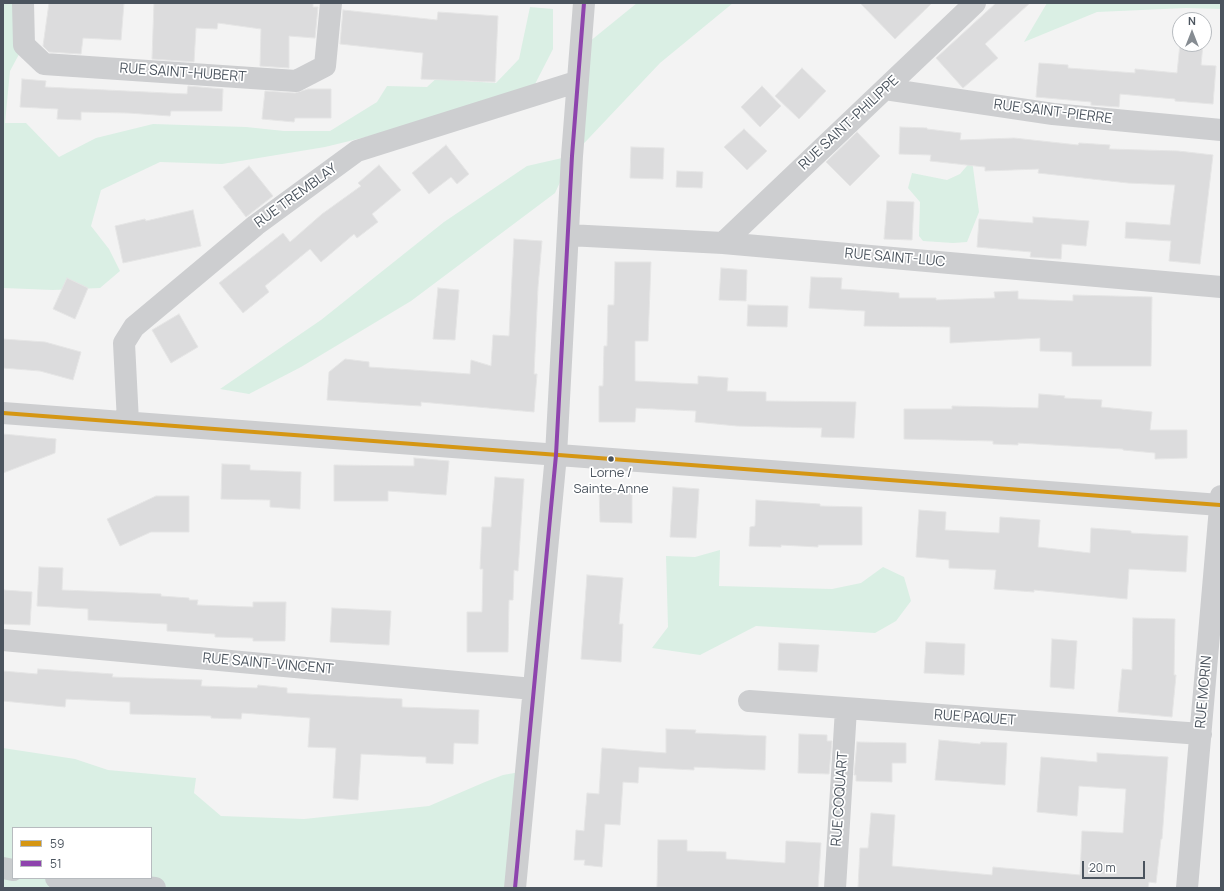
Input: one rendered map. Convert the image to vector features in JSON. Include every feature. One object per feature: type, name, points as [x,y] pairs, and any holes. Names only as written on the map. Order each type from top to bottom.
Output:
[{"type":"main road","points":[[66,879],[155,888]]},
{"type":"street","name":"RUE SAINT-HUBERT","points":[[23,3],[24,45],[44,64],[296,81],[325,66],[331,3]]},
{"type":"street","points":[[515,888],[556,454],[576,82],[584,3]]},
{"type":"street","name":"RUE SAINT-PHILIPPE","points":[[723,243],[975,3]]},
{"type":"street","name":"RUE TREMBLAY","points":[[128,422],[124,343],[134,327],[256,225],[357,151],[576,82]]},
{"type":"street","name":"RUE SAINT-PIERRE","points":[[885,89],[1053,114],[1221,130]]},
{"type":"street","name":"RUE SAINT-LUC","points":[[568,235],[723,243],[1221,287]]},
{"type":"street","points":[[3,413],[556,454],[1221,500]]},
{"type":"street","name":"RUE MORIN","points":[[1187,888],[1221,500]]},
{"type":"street","name":"RUE SAINT-VINCENT","points":[[3,640],[533,689]]},
{"type":"street","name":"RUE PAQUET","points":[[750,702],[1200,734]]},
{"type":"street","name":"RUE COQUART","points":[[835,888],[846,709]]},
{"type":"green space","points":[[3,3],[23,3],[24,45],[10,71],[5,123],[26,123],[59,157],[96,138],[153,124],[246,127],[284,131],[330,131],[377,102],[387,86],[427,87],[451,65],[464,81],[496,83],[519,59],[530,7],[553,9],[553,49],[534,86],[448,117],[325,147],[222,164],[160,162],[101,190],[91,226],[109,249],[120,271],[100,288],[53,290],[4,288]]},
{"type":"green space","points":[[637,3],[733,3],[660,63],[572,156],[555,193],[411,301],[301,367],[249,394],[220,389],[321,320],[444,222],[527,166],[571,156],[589,42]]},
{"type":"green space","points":[[1047,3],[1221,3],[1221,9],[1186,8],[1097,12],[1024,42]]},
{"type":"green space","points":[[972,160],[979,212],[967,242],[953,243],[923,241],[919,236],[920,202],[908,188],[912,173],[947,180],[960,174]]},
{"type":"green space","points":[[720,550],[719,586],[832,589],[861,583],[883,567],[904,577],[911,601],[896,621],[875,633],[756,626],[700,655],[652,648],[668,627],[666,556],[695,557]]},
{"type":"green space","points":[[3,748],[75,759],[108,770],[196,778],[194,793],[221,816],[304,819],[429,806],[503,775],[526,771],[515,888],[3,888]]},
{"type":"building","points":[[49,3],[124,3],[121,40],[83,38],[81,54],[49,52],[43,46]]},
{"type":"building","points":[[154,3],[313,3],[313,7],[318,7],[315,38],[289,36],[289,68],[260,66],[261,29],[218,23],[217,29],[196,28],[194,62],[152,59]]},
{"type":"building","points":[[860,3],[932,3],[895,39]]},
{"type":"building","points":[[996,3],[1030,3],[985,44],[998,58],[963,88],[936,58]]},
{"type":"building","points":[[343,10],[437,20],[438,12],[498,16],[495,82],[421,79],[423,53],[340,44]]},
{"type":"building","points":[[1179,52],[1202,52],[1201,65],[1216,66],[1213,104],[1120,94],[1119,107],[1091,105],[1091,102],[1036,97],[1039,63],[1068,65],[1068,68],[1135,73],[1135,69],[1177,73]]},
{"type":"building","points":[[802,68],[826,91],[799,119],[775,96]]},
{"type":"building","points":[[22,79],[46,81],[45,87],[187,94],[188,86],[223,89],[222,111],[171,111],[170,116],[81,112],[81,120],[57,119],[58,109],[20,107]]},
{"type":"building","points":[[762,86],[781,106],[760,127],[741,107]]},
{"type":"building","points":[[308,89],[331,89],[331,118],[295,118],[294,122],[262,119],[265,91],[295,93]]},
{"type":"building","points":[[900,127],[927,128],[961,133],[960,140],[1014,138],[1078,145],[1079,143],[1110,145],[1109,149],[1178,151],[1213,155],[1200,264],[1169,261],[1171,241],[1125,238],[1126,222],[1170,225],[1175,185],[1128,183],[1038,173],[1039,169],[985,171],[985,167],[930,161],[931,155],[899,154]]},
{"type":"building","points":[[744,129],[767,151],[747,170],[724,147]]},
{"type":"building","points":[[857,132],[880,156],[850,186],[826,162]]},
{"type":"building","points":[[446,145],[469,174],[457,184],[451,177],[429,194],[412,173]]},
{"type":"building","points":[[631,147],[664,148],[663,179],[630,178]]},
{"type":"building","points":[[379,165],[401,190],[372,214],[378,222],[357,238],[354,234],[321,262],[310,249],[265,286],[269,292],[243,313],[219,283],[283,233],[290,242],[322,214],[361,186],[358,183]]},
{"type":"building","points":[[249,166],[273,196],[246,217],[223,187]]},
{"type":"building","points":[[677,171],[703,172],[702,188],[676,187]]},
{"type":"building","points":[[887,201],[914,202],[912,240],[884,239]]},
{"type":"building","points":[[193,210],[201,246],[123,263],[115,226],[145,219],[146,221]]},
{"type":"building","points":[[1033,217],[1089,221],[1086,246],[1062,244],[1061,259],[1030,257],[1031,252],[977,247],[979,219],[1033,223]]},
{"type":"building","points":[[514,239],[542,241],[538,287],[534,374],[537,374],[534,412],[421,402],[421,406],[327,400],[329,372],[345,359],[369,362],[369,367],[470,374],[471,360],[491,366],[493,335],[509,336]]},
{"type":"building","points":[[615,262],[651,262],[648,341],[635,341],[635,381],[698,384],[698,376],[728,378],[727,391],[766,392],[766,401],[856,402],[854,438],[821,437],[822,428],[737,426],[695,422],[696,411],[636,408],[635,422],[599,422],[599,386],[603,386],[604,346],[607,346],[608,305],[614,305]]},
{"type":"building","points":[[721,268],[747,270],[746,301],[719,300]]},
{"type":"building","points":[[811,277],[842,278],[841,289],[899,293],[899,298],[936,298],[936,300],[995,298],[994,292],[1018,291],[1018,299],[1073,301],[1073,295],[1152,297],[1151,366],[1072,366],[1072,352],[1040,351],[1040,338],[950,343],[950,327],[864,326],[865,311],[809,308]]},
{"type":"building","points":[[67,278],[88,288],[75,319],[53,309]]},
{"type":"building","points":[[438,288],[459,290],[455,340],[433,339]]},
{"type":"building","points":[[748,305],[788,306],[787,327],[747,326]]},
{"type":"building","points":[[179,314],[198,347],[171,363],[152,330]]},
{"type":"building","points":[[3,339],[45,342],[81,352],[73,380],[40,371],[3,368]]},
{"type":"building","points":[[1039,394],[1065,396],[1064,398],[1102,400],[1101,407],[1152,412],[1150,430],[1187,430],[1187,458],[1155,459],[1155,453],[1123,449],[1018,443],[1018,445],[993,444],[993,441],[904,439],[904,409],[952,409],[952,406],[1038,408]]},
{"type":"building","points":[[3,434],[56,439],[55,453],[3,473]]},
{"type":"building","points":[[414,458],[449,461],[446,495],[388,491],[388,501],[334,501],[334,465],[414,466]]},
{"type":"building","points":[[222,464],[250,465],[250,470],[301,472],[300,509],[270,507],[270,500],[221,499]]},
{"type":"building","points":[[495,477],[524,479],[518,571],[514,570],[513,600],[509,600],[508,652],[467,652],[467,612],[482,612],[483,569],[480,569],[482,527],[491,527]]},
{"type":"building","points":[[599,487],[632,488],[632,523],[600,522]]},
{"type":"building","points":[[673,487],[699,489],[696,538],[670,537]]},
{"type":"building","points":[[156,496],[189,496],[189,532],[151,532],[120,546],[107,519]]},
{"type":"building","points":[[756,500],[820,504],[820,506],[862,507],[862,545],[818,545],[818,547],[781,545],[781,547],[749,546],[750,527],[755,526]]},
{"type":"building","points":[[919,510],[946,512],[945,530],[999,533],[1000,517],[1040,520],[1038,547],[1090,553],[1091,528],[1131,531],[1131,533],[1188,536],[1186,572],[1129,569],[1127,599],[1034,590],[1034,592],[994,589],[996,570],[949,568],[949,560],[916,557]]},
{"type":"building","points":[[39,567],[63,568],[62,590],[161,594],[161,596],[198,600],[197,605],[253,607],[253,602],[286,602],[285,641],[253,641],[253,638],[215,637],[215,634],[167,631],[167,624],[88,620],[88,609],[37,606]]},
{"type":"building","points":[[587,575],[623,578],[619,624],[623,624],[621,662],[581,659]]},
{"type":"building","points":[[4,590],[32,592],[30,625],[3,624]]},
{"type":"building","points":[[332,608],[391,611],[389,645],[330,642]]},
{"type":"building","points":[[1133,618],[1175,619],[1174,675],[1176,675],[1172,717],[1118,712],[1122,669],[1132,670]]},
{"type":"building","points":[[1052,639],[1077,641],[1074,689],[1050,687]]},
{"type":"building","points":[[926,642],[965,644],[964,675],[924,673]]},
{"type":"building","points":[[779,643],[819,645],[817,672],[778,670]]},
{"type":"building","points":[[38,669],[113,674],[112,677],[202,680],[201,686],[257,688],[258,685],[287,688],[287,693],[402,699],[402,707],[479,710],[478,744],[454,743],[453,764],[426,763],[426,757],[361,754],[358,800],[333,798],[336,748],[308,747],[310,718],[242,713],[241,719],[211,718],[211,716],[130,714],[130,702],[66,699],[65,707],[3,701],[3,671],[37,674]]},
{"type":"building","points":[[666,729],[696,730],[695,733],[766,736],[765,770],[694,767],[694,770],[639,767],[638,783],[623,782],[620,825],[605,824],[602,867],[584,865],[585,860],[574,860],[576,830],[584,831],[587,793],[599,794],[602,748],[666,753]]},
{"type":"building","points":[[799,734],[827,735],[827,741],[832,741],[829,774],[798,773]]},
{"type":"building","points":[[939,740],[980,744],[981,742],[1007,743],[1005,785],[935,780]]},
{"type":"building","points":[[857,742],[906,743],[906,763],[892,763],[892,782],[856,781],[856,775],[854,775]]},
{"type":"building","points":[[1097,753],[1168,757],[1162,839],[1156,883],[1149,882],[1148,888],[858,888],[860,848],[868,848],[871,813],[895,815],[892,866],[992,875],[993,867],[1080,875],[1082,831],[1123,833],[1126,789],[1079,786],[1077,816],[1037,812],[1041,757],[1097,762]]},
{"type":"building","points":[[658,840],[687,840],[687,851],[726,852],[726,859],[785,863],[786,841],[821,843],[818,888],[657,887]]},
{"type":"transit line","name":"51","points":[[515,888],[556,455],[572,156],[584,3]]},
{"type":"transit line","name":"59","points":[[3,413],[1220,505]]},
{"type":"place","name":"Lorne / Sainte-Anne","points":[[611,459]]}]
